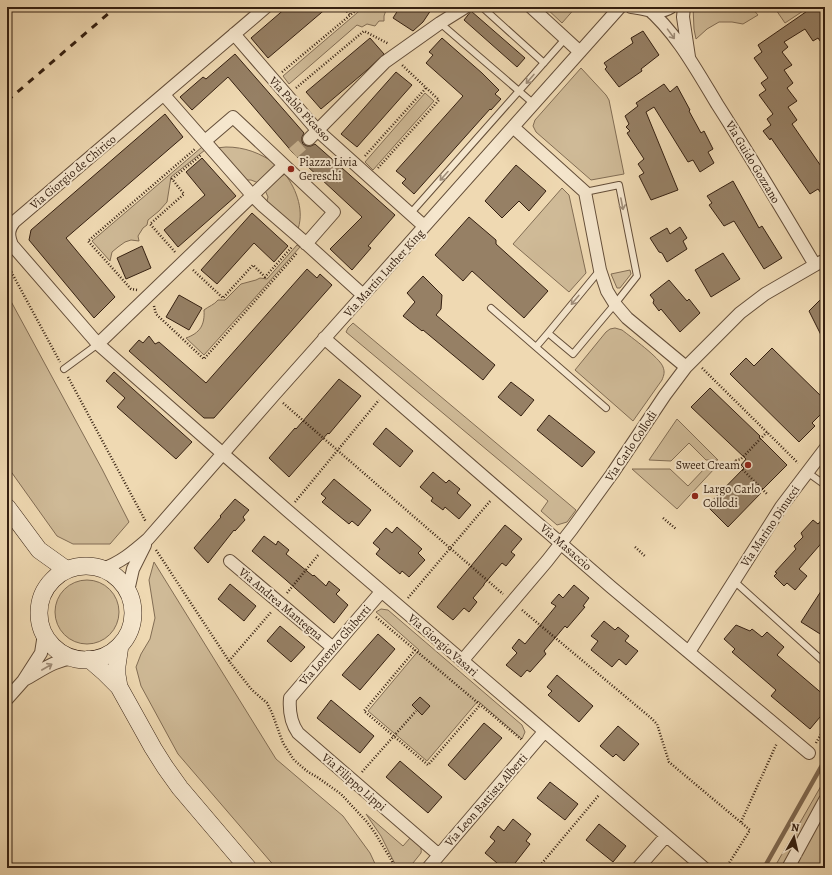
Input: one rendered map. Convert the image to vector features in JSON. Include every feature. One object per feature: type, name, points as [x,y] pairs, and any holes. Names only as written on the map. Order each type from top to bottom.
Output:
[{"type":"street","name":"Via Giorgio de Chirico","points":[[222,454],[98,344],[12,245],[9,238],[9,233],[14,222],[266,7]]},
{"type":"street","points":[[313,135],[385,62],[464,7]]},
{"type":"street","points":[[531,7],[580,52]]},
{"type":"street","points":[[620,7],[638,7],[658,12],[671,7]]},
{"type":"street","name":"Via Martin Luther King","points":[[151,542],[222,454],[620,7]]},
{"type":"street","name":"Via Guido Gozzano","points":[[648,9],[664,24],[690,60],[820,262]]},
{"type":"street","name":"Via Guido Gozzano","points":[[682,10],[690,60]]},
{"type":"street","name":"Via Pablo Picasso","points":[[234,34],[287,96],[313,135],[356,165],[424,226]]},
{"type":"street","points":[[164,95],[252,195],[363,295]]},
{"type":"street","points":[[207,144],[233,117],[334,212],[303,241]]},
{"type":"street","points":[[513,127],[585,192],[600,270],[615,304],[627,318],[686,367]]},
{"type":"street","points":[[98,344],[284,165]]},
{"type":"street","name":"Via Carlo Collodi","points":[[462,661],[562,543],[686,367],[740,313],[766,294],[820,262]]},
{"type":"street","name":"Via Masaccio","points":[[324,338],[689,652],[809,753]]},
{"type":"street","name":"Via Marino Dinucci","points":[[689,652],[781,507],[825,449]]},
{"type":"street","name":"Via Giorgio Vasari","points":[[222,454],[704,868]]},
{"type":"street","points":[[7,507],[39,550],[67,570]]},
{"type":"street","points":[[102,569],[121,561],[151,542]]},
{"type":"street","points":[[128,592],[133,569],[151,542]]},
{"type":"street","points":[[39,550],[47,580],[39,610],[40,622],[44,634],[57,649],[65,654],[82,658],[104,672],[119,687],[164,767],[248,868]]},
{"type":"street","name":"Via Andrea Mantegna","points":[[230,561],[332,647]]},
{"type":"street","points":[[23,681],[63,659],[101,657],[111,652],[120,645],[128,633],[133,620],[133,605],[128,592],[121,582],[112,574],[102,569],[90,566],[67,570],[46,588]]},
{"type":"street","name":"Via Lorenzo Ghiberti","points":[[290,698],[332,647],[382,592]]},
{"type":"street","points":[[7,699],[23,681],[41,653],[44,634]]},
{"type":"street","points":[[119,687],[117,666],[120,645]]},
{"type":"street","name":"Via Filippo Lippi","points":[[290,698],[290,713],[298,733],[439,855]]},
{"type":"street","name":"Via Leon Battista Alberti","points":[[428,868],[544,732]]},
{"type":"street","points":[[788,868],[825,800]]},
{"type":"street","points":[[638,868],[666,836]]},
{"type":"lane","points":[[482,7],[544,63]]},
{"type":"lane","points":[[440,23],[518,92],[534,104]]},
{"type":"lane","points":[[410,214],[565,39]]},
{"type":"lane","points":[[548,333],[573,354],[615,304],[636,276],[619,186],[585,192]]},
{"type":"lane","points":[[536,348],[600,270]]},
{"type":"lane","points":[[491,308],[606,408]]},
{"type":"lane","points":[[64,369],[98,344]]},
{"type":"lane","points":[[807,472],[825,485]]},
{"type":"lane","points":[[734,581],[825,663]]},
{"type":"path","points":[[343,7],[350,15]]},
{"type":"path","points":[[272,80],[360,7]]},
{"type":"path","points":[[287,96],[364,30],[398,53],[426,88],[439,100],[370,178]]},
{"type":"path","points":[[356,165],[426,88]]},
{"type":"path","points":[[207,144],[172,179],[184,194],[150,224],[184,262],[223,298],[253,265],[265,277],[303,241]]},
{"type":"path","points":[[207,144],[88,241],[131,289],[151,294],[156,314],[204,359],[303,241]]},
{"type":"path","points":[[7,264],[147,524]]},
{"type":"path","points":[[702,367],[807,472]]},
{"type":"path","points":[[294,503],[380,398]]},
{"type":"path","points":[[281,401],[512,602],[657,724],[669,762],[750,830],[726,868]]},
{"type":"path","points":[[767,432],[740,459],[734,461],[768,495]]},
{"type":"path","points":[[407,599],[494,496]]},
{"type":"path","points":[[663,518],[676,529]]},
{"type":"path","points":[[151,542],[230,661],[252,690],[267,703],[282,743],[294,760],[308,772],[317,776],[341,794],[367,822],[392,861],[394,868]]},
{"type":"path","points":[[635,547],[646,557]]},
{"type":"path","points":[[366,609],[531,748]]},
{"type":"path","points":[[415,650],[364,711],[428,765],[480,705]]},
{"type":"path","points":[[341,794],[354,782],[416,710]]},
{"type":"path","points":[[809,753],[825,727]]},
{"type":"path","points":[[741,822],[783,731]]},
{"type":"path","points":[[538,868],[607,785]]},
{"type":"shaded area","points":[[364,7],[387,7],[384,21],[379,21],[375,26],[367,24],[362,27],[357,25],[289,84],[283,76]]},
{"type":"shaded area","points":[[545,7],[576,7],[562,23]]},
{"type":"shaded area","points":[[693,7],[751,7],[758,15],[743,24],[719,22],[707,29],[696,39]]},
{"type":"shaded area","points":[[774,7],[809,7],[785,23]]},
{"type":"shaded area","points":[[581,68],[609,100],[624,174],[591,180],[536,132],[533,126],[535,120]]},
{"type":"shaded area","points":[[425,93],[434,101],[373,170],[365,162]]},
{"type":"shaded area","points":[[202,147],[205,150],[171,177],[167,202],[148,220],[147,225],[138,236],[139,241],[131,240],[125,242],[112,252],[110,261],[92,241]]},
{"type":"shaded area","points":[[226,147],[252,151],[276,164],[261,184],[247,180],[216,148]]},
{"type":"shaded area","points":[[285,174],[296,194],[300,209],[297,232],[266,204],[268,197],[264,188]]},
{"type":"shaded area","points":[[562,188],[569,195],[586,273],[569,292],[513,244]]},
{"type":"shaded area","points":[[297,245],[300,247],[204,355],[186,338],[195,334],[201,328],[204,320],[204,310],[218,300],[225,300],[241,284],[260,278],[267,279]]},
{"type":"shaded area","points":[[630,270],[631,274],[620,288],[617,288],[611,274]]},
{"type":"shaded area","points":[[7,294],[129,522],[110,544],[73,544],[57,536],[7,466]]},
{"type":"shaded area","points":[[353,323],[576,510],[567,522],[557,525],[541,511],[548,501],[346,332]]},
{"type":"shaded area","points":[[615,328],[622,330],[657,358],[664,370],[662,380],[633,421],[575,370],[606,332]]},
{"type":"shaded area","points":[[677,419],[718,460],[706,460],[689,443],[671,461],[649,460]]},
{"type":"shaded area","points":[[705,468],[715,468],[677,509],[632,469],[670,469],[688,486]]},
{"type":"shaded area","points":[[154,562],[276,759],[343,816],[370,853],[377,868],[276,868],[178,754],[141,686],[136,667],[141,654],[150,639],[155,618],[149,580]]},
{"type":"shaded area","points":[[87,580],[99,583],[110,589],[116,600],[119,612],[116,624],[110,635],[99,641],[87,644],[75,641],[64,635],[58,624],[55,612],[58,600],[64,589],[75,583]]},
{"type":"shaded area","points":[[381,609],[388,610],[522,725],[525,732],[522,739],[478,701],[427,761],[368,711],[419,650],[376,612]]},
{"type":"shaded area","points":[[825,779],[825,868],[774,868]]},
{"type":"shaded area","points":[[366,814],[403,846],[410,838],[420,846],[421,853],[409,868],[397,868],[381,836]]},
{"type":"building","points":[[287,7],[328,7],[268,58],[251,38]]},
{"type":"building","points":[[400,7],[433,7],[423,22],[413,31],[393,18]]},
{"type":"building","points":[[813,7],[820,7],[825,14],[825,48],[818,38],[813,41],[805,29],[784,42],[788,47],[782,52],[792,65],[784,70],[793,83],[787,88],[797,101],[788,107],[797,120],[792,124],[825,172],[825,199],[818,189],[810,194],[771,138],[770,140],[763,131],[771,125],[767,119],[773,114],[759,95],[766,90],[761,83],[768,78],[754,58],[762,52],[758,45]]},
{"type":"building","points":[[471,11],[525,58],[517,67],[464,20]]},
{"type":"building","points":[[643,31],[659,55],[641,69],[642,71],[619,87],[605,69],[607,67],[604,63],[633,43],[631,38]]},
{"type":"building","points":[[370,38],[384,54],[321,109],[306,92]]},
{"type":"building","points":[[442,38],[499,90],[495,94],[501,99],[491,110],[490,109],[414,194],[402,183],[406,179],[396,171],[463,96],[426,63],[433,55],[429,52]]},
{"type":"building","points":[[235,54],[304,133],[302,137],[303,144],[311,146],[315,144],[395,215],[368,246],[371,248],[352,270],[330,249],[362,217],[293,153],[228,77],[192,110],[180,97],[203,77],[206,79]]},
{"type":"building","points":[[396,72],[412,85],[357,147],[341,134]]},
{"type":"building","points":[[664,84],[670,92],[677,86],[701,133],[704,131],[713,149],[708,152],[714,163],[700,172],[693,160],[688,162],[654,107],[646,112],[678,190],[651,200],[639,176],[644,173],[638,164],[644,159],[627,133],[630,131],[626,127],[629,124],[625,116],[638,106],[636,103]]},
{"type":"building","points":[[165,114],[183,137],[66,238],[115,297],[94,318],[29,240],[31,230]]},
{"type":"building","points":[[202,158],[236,196],[178,247],[164,230],[205,195],[186,172]]},
{"type":"building","points":[[516,165],[546,191],[529,211],[519,201],[502,218],[485,201]]},
{"type":"building","points":[[733,181],[759,228],[762,226],[782,258],[764,269],[734,221],[724,226],[709,205],[712,203],[707,196]]},
{"type":"building","points":[[252,213],[288,246],[274,262],[254,243],[217,284],[201,270]]},
{"type":"building","points":[[469,217],[496,240],[496,244],[548,291],[524,318],[472,271],[463,281],[435,255]]},
{"type":"building","points":[[680,227],[687,238],[683,241],[687,249],[667,262],[650,238],[667,228],[670,234]]},
{"type":"building","points":[[142,246],[151,268],[126,279],[117,258]]},
{"type":"building","points":[[723,253],[740,279],[711,297],[695,270]]},
{"type":"building","points":[[307,269],[317,278],[320,274],[332,285],[214,418],[204,418],[129,351],[139,340],[143,343],[149,336],[155,344],[159,342],[206,383]]},
{"type":"building","points":[[423,276],[442,295],[441,309],[436,315],[495,365],[483,380],[423,330],[422,331],[403,316],[415,302],[407,293]]},
{"type":"building","points":[[669,280],[687,301],[689,299],[700,313],[680,332],[661,309],[659,311],[653,303],[654,300],[650,295]]},
{"type":"building","points":[[179,295],[202,308],[189,330],[166,317]]},
{"type":"building","points":[[825,295],[825,343],[809,311]]},
{"type":"building","points":[[772,348],[825,400],[825,410],[812,423],[815,426],[799,442],[730,374],[746,358],[754,366]]},
{"type":"building","points":[[114,372],[192,442],[176,459],[117,407],[125,398],[106,381]]},
{"type":"building","points":[[339,379],[361,396],[329,434],[328,433],[289,477],[269,458]]},
{"type":"building","points":[[511,382],[534,400],[521,416],[498,397]]},
{"type":"building","points":[[710,388],[760,436],[759,437],[787,465],[728,527],[707,506],[744,468],[741,465],[746,459],[691,407]]},
{"type":"building","points":[[549,415],[595,452],[582,467],[537,430]]},
{"type":"building","points":[[386,428],[413,451],[400,467],[373,444]]},
{"type":"building","points":[[433,472],[446,483],[449,480],[460,489],[457,493],[471,505],[459,519],[445,507],[443,510],[431,501],[433,498],[420,487]]},
{"type":"building","points":[[334,479],[371,510],[358,526],[352,521],[349,524],[322,502],[326,498],[321,494]]},
{"type":"building","points":[[235,499],[249,510],[243,517],[245,520],[235,531],[234,530],[208,563],[194,548]]},
{"type":"building","points":[[825,516],[825,539],[799,569],[807,576],[795,590],[787,583],[784,586],[774,576],[777,573],[775,572],[796,549],[794,546],[803,537],[801,533],[813,520],[818,524]]},
{"type":"building","points":[[505,525],[522,539],[511,552],[515,555],[506,566],[502,563],[484,584],[473,598],[477,602],[469,612],[464,608],[453,620],[437,607]]},
{"type":"building","points":[[397,527],[422,549],[418,553],[425,560],[409,577],[402,571],[400,574],[376,554],[380,549],[373,543],[386,528],[392,533]]},
{"type":"building","points":[[264,536],[276,545],[278,541],[289,550],[286,554],[326,586],[329,581],[340,590],[336,594],[348,605],[334,623],[252,551]]},
{"type":"building","points":[[230,584],[256,606],[244,621],[218,599]]},
{"type":"building","points":[[574,585],[589,598],[583,606],[585,607],[567,628],[565,626],[544,651],[546,654],[530,672],[527,670],[521,677],[506,665],[517,653],[512,648],[519,639],[525,644],[556,606],[551,603],[559,594],[563,598]]},
{"type":"building","points":[[825,585],[825,637],[801,622]]},
{"type":"building","points":[[604,621],[615,630],[618,627],[629,636],[625,641],[638,651],[626,665],[619,659],[612,667],[591,650],[598,641],[591,636]]},
{"type":"building","points":[[736,625],[750,631],[752,629],[762,637],[767,632],[784,647],[777,655],[825,696],[825,711],[810,729],[771,696],[776,690],[732,652],[735,649],[724,639]]},
{"type":"building","points":[[280,626],[305,647],[291,662],[267,641]]},
{"type":"building","points":[[378,634],[395,649],[360,690],[342,675]]},
{"type":"building","points":[[557,675],[593,706],[579,722],[548,695],[552,691],[547,687]]},
{"type":"building","points":[[420,697],[430,706],[422,715],[412,705]]},
{"type":"building","points":[[331,700],[374,736],[360,753],[317,718]]},
{"type":"building","points":[[484,723],[502,738],[465,780],[448,765]]},
{"type":"building","points":[[618,726],[639,744],[624,761],[616,754],[613,757],[600,746]]},
{"type":"building","points":[[400,761],[442,797],[428,813],[386,777]]},
{"type":"building","points":[[550,782],[578,804],[565,820],[537,798]]},
{"type":"building","points":[[513,819],[531,834],[526,841],[530,844],[512,867],[507,863],[503,868],[485,853],[495,841],[490,837],[498,826],[504,831]]},
{"type":"building","points":[[599,824],[626,846],[613,862],[586,840]]},
{"type":"waterway","points":[[764,868],[825,760]]},
{"type":"tunnel","points":[[293,153],[309,139]]},
{"type":"railway","points":[[7,101],[116,7]]},
{"type":"place","name":"Piazza Livia Gereschi","points":[[291,169]]},
{"type":"place","name":"Sweet Cream","points":[[748,465]]},
{"type":"place","name":"Largo Carlo Collodi","points":[[695,496]]}]
